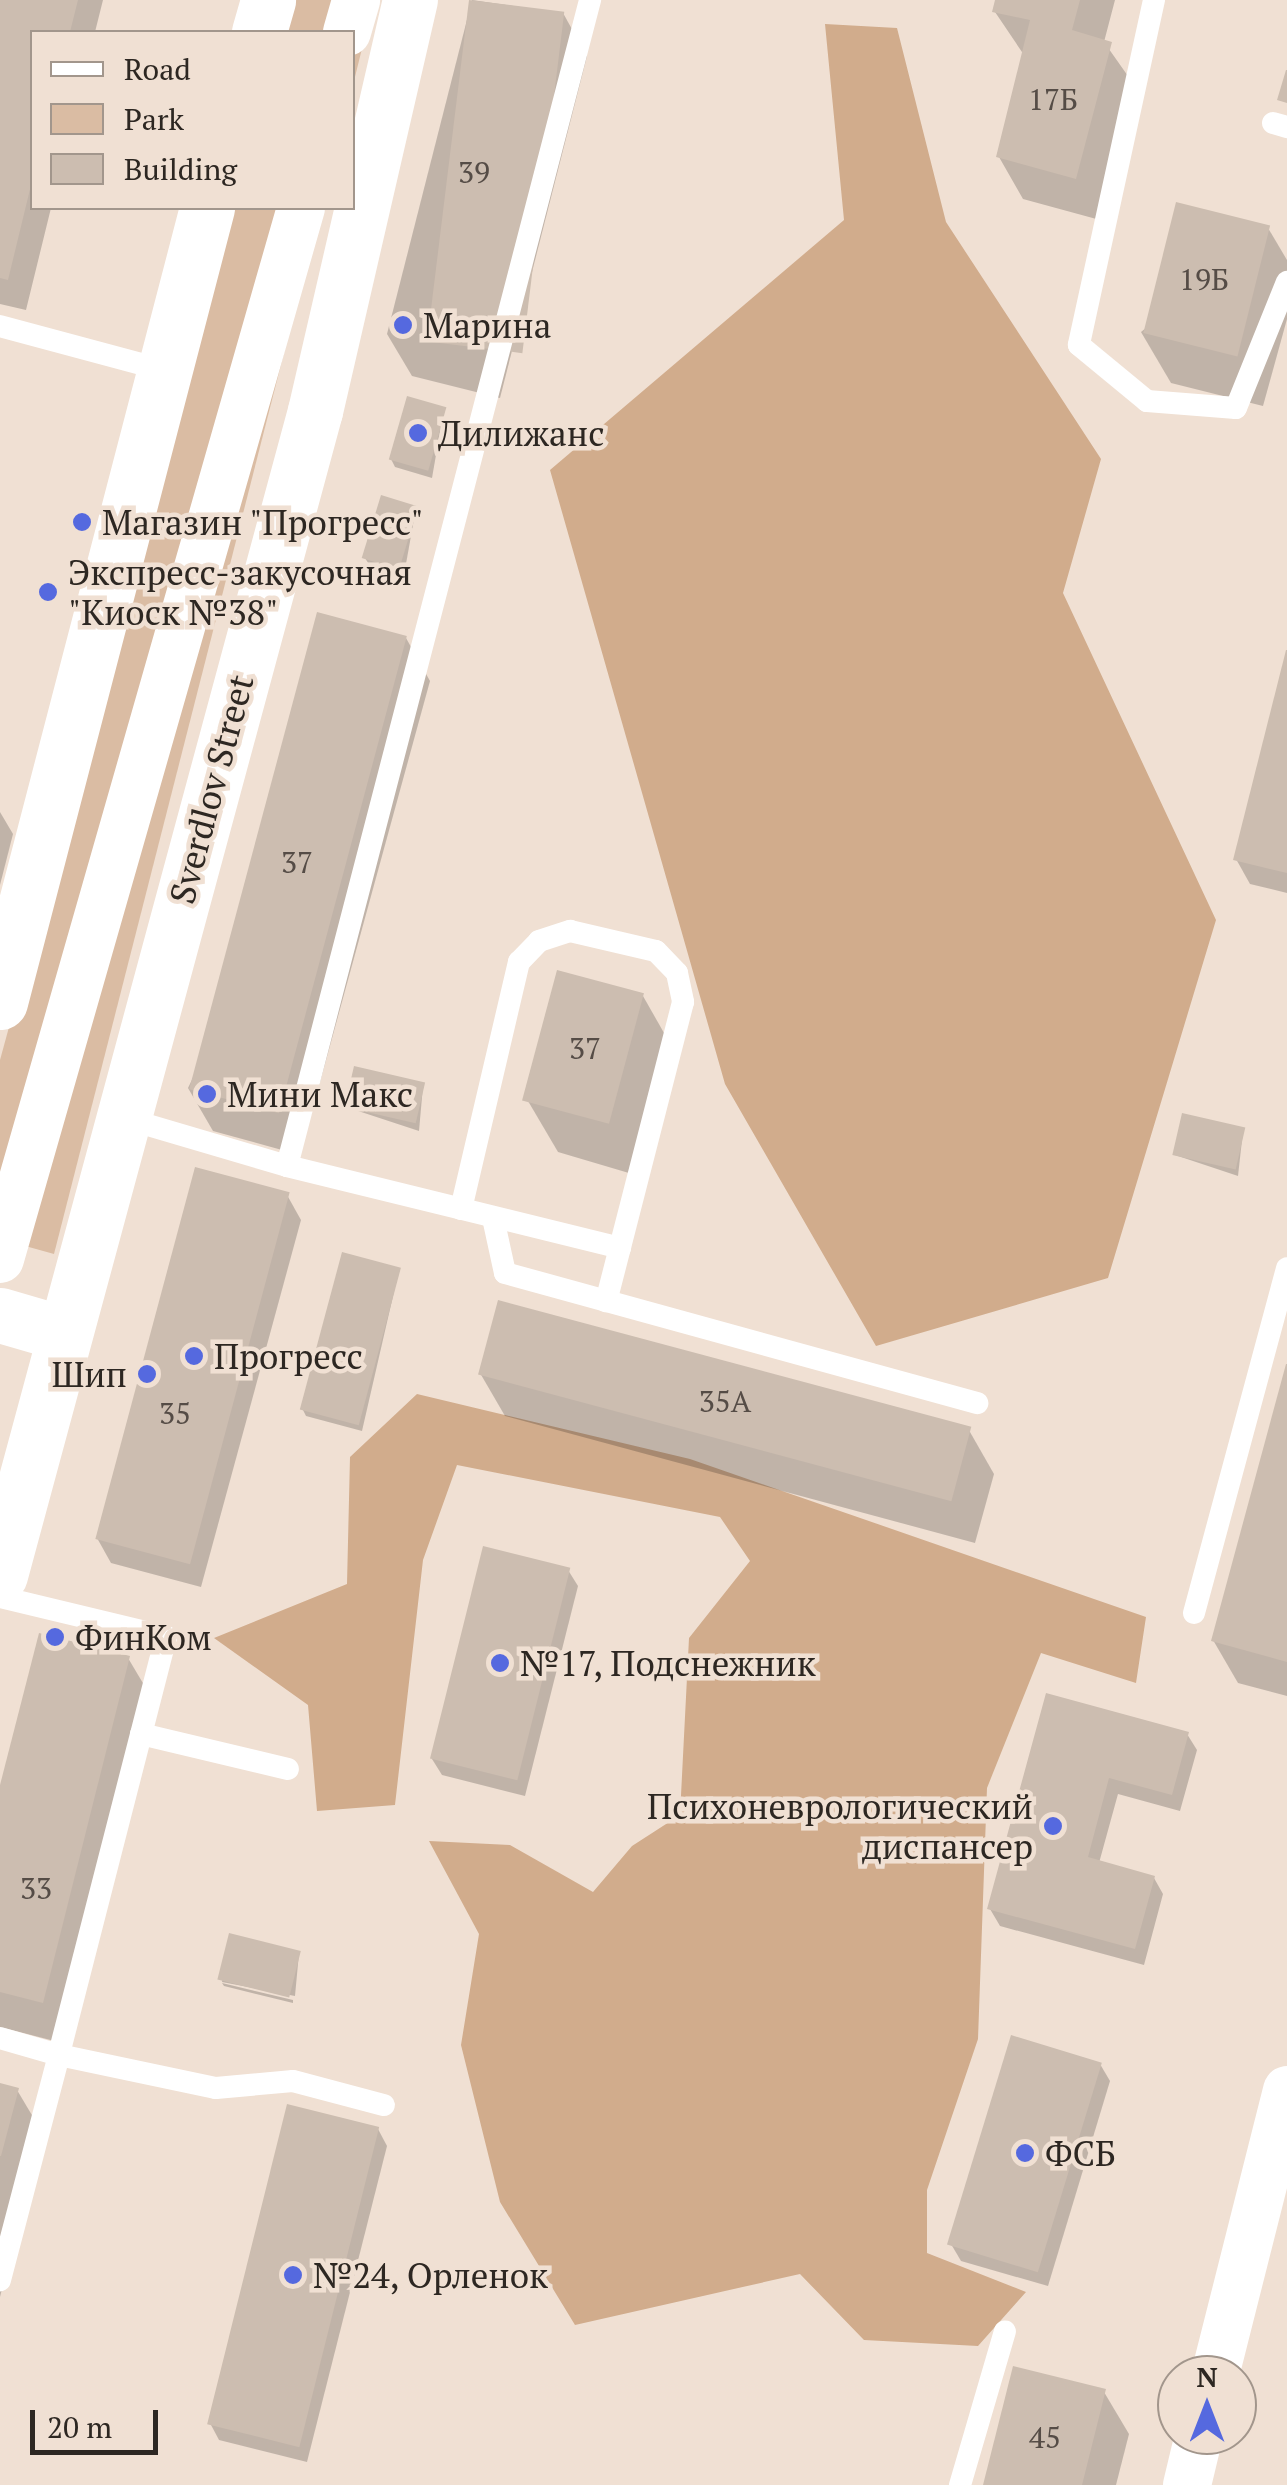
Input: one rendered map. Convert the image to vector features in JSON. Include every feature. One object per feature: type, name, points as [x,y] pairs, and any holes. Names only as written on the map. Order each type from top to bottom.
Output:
[{"type":"street","points":[[260,30],[268,0]]},
{"type":"street","points":[[348,30],[356,0]]},
{"type":"street","name":"Sverdlov Street","points":[[0,1575],[62,1334],[315,412],[410,0]]},
{"type":"street","points":[[0,1002],[159,369],[205,210]]},
{"type":"street","points":[[0,1259],[300,210]]},
{"type":"street","points":[[0,1314],[62,1334]]},
{"type":"street","points":[[1220,2355],[1287,2090]]},
{"type":"street","points":[[1187,2485],[1195,2455]]},
{"type":"lane","points":[[288,1166],[590,0]]},
{"type":"lane","points":[[1154,0],[1079,346],[1147,401],[1236,408],[1287,282]]},
{"type":"lane","points":[[0,326],[159,369]]},
{"type":"lane","points":[[460,1210],[519,962],[539,941],[570,931],[656,951],[678,973],[683,1002],[606,1301]]},
{"type":"lane","points":[[121,1117],[288,1166],[620,1248]]},
{"type":"lane","points":[[493,1218],[505,1273],[977,1403]]},
{"type":"lane","points":[[1194,1614],[1287,1268]]},
{"type":"lane","points":[[0,1597],[166,1637],[0,2280]]},
{"type":"lane","points":[[141,1734],[288,1769]]},
{"type":"lane","points":[[0,2038],[59,2055],[216,2088],[293,2081],[384,2105]]},
{"type":"lane","points":[[960,2485],[1005,2331]]},
{"type":"green space","points":[[289,0],[374,0],[355,77],[355,30],[281,30]]},
{"type":"green space","points":[[232,210],[320,210],[54,1254],[0,1239],[0,1060]]},
{"type":"shaded area","points":[[825,24],[897,28],[946,222],[1101,459],[1063,593],[1216,920],[1108,1278],[876,1346],[725,1084],[550,470],[844,220]]},
{"type":"shaded area","points":[[417,1394],[690,1459],[1146,1617],[1136,1683],[1041,1653],[987,1788],[978,2039],[927,2190],[927,2253],[1026,2292],[978,2346],[864,2340],[800,2274],[575,2325],[500,2202],[461,2045],[479,1934],[429,1841],[510,1845],[593,1892],[632,1846],[680,1815],[689,1638],[750,1561],[720,1517],[457,1465],[423,1560],[395,1805],[317,1811],[308,1705],[214,1638],[347,1584],[350,1457]]},
{"type":"building","points":[[0,0],[78,0],[70,30],[30,30],[30,189],[8,280],[0,278]]},
{"type":"building","points":[[469,0],[564,12],[522,353],[427,341]]},
{"type":"building","points":[[995,0],[1080,0],[1072,30],[1112,42],[1076,179],[996,157],[1030,20],[992,12]]},
{"type":"building","points":[[1287,70],[1287,103],[1277,100]]},
{"type":"building","points":[[1176,202],[1270,225],[1237,356],[1143,333]]},
{"type":"building","name":"Дилижанс","points":[[407,396],[446,407],[428,471],[389,459]]},
{"type":"building","points":[[381,495],[418,506],[399,570],[362,558]]},
{"type":"building","points":[[317,612],[407,636],[279,1113],[189,1089]]},
{"type":"building","points":[[1287,650],[1287,873],[1233,860]]},
{"type":"building","points":[[557,970],[644,993],[609,1124],[522,1100]]},
{"type":"building","points":[[354,1066],[425,1082],[416,1123],[345,1107]]},
{"type":"building","points":[[1182,1113],[1245,1128],[1236,1170],[1172,1155]]},
{"type":"building","name":"Прогресс","points":[[195,1167],[290,1192],[190,1564],[95,1539]]},
{"type":"building","points":[[342,1252],[401,1268],[359,1425],[300,1409]]},
{"type":"building","points":[[498,1300],[971,1427],[951,1501],[478,1374]]},
{"type":"building","points":[[1287,1364],[1287,1662],[1211,1641]]},
{"type":"building","name":"№17, Подснежник","points":[[483,1546],[570,1568],[517,1780],[430,1758]]},
{"type":"building","points":[[39,1633],[130,1656],[43,2003],[0,1992],[0,1785]]},
{"type":"building","name":"Психоневрологический диспансер","points":[[1046,1693],[1189,1732],[1172,1795],[1109,1778],[1088,1857],[1155,1876],[1135,1949],[987,1909]]},
{"type":"building","points":[[229,1933],[301,1951],[289,1997],[217,1980]]},
{"type":"building","name":"ФСБ","points":[[1011,2035],[1102,2063],[1038,2272],[947,2244]]},
{"type":"building","points":[[0,2083],[19,2088],[1,2156],[0,2156]]},
{"type":"building","name":"№24, Орленок","points":[[287,2104],[379,2127],[299,2447],[207,2424]]},
{"type":"building","points":[[1013,2366],[1106,2389],[1082,2485],[983,2485]]},
{"type":"place","name":"Марина","points":[[403,325]]},
{"type":"place","name":"Дилижанс","points":[[418,433]]},
{"type":"place","name":"Магазин \"Прогресс\"","points":[[82,522]]},
{"type":"place","name":"Экспресс-закусочная \"Киоск №38\"","points":[[48,592]]},
{"type":"place","name":"Мини Макс","points":[[207,1094]]},
{"type":"place","name":"Прогресс","points":[[194,1356]]},
{"type":"place","name":"Шип","points":[[147,1374]]},
{"type":"place","name":"ФинКом","points":[[55,1637]]},
{"type":"place","name":"№17, Подснежник","points":[[500,1663]]},
{"type":"place","name":"Психоневрологический диспансер","points":[[1053,1826]]},
{"type":"place","name":"ФСБ","points":[[1025,2153]]},
{"type":"place","name":"№24, Орленок","points":[[293,2275]]}]
